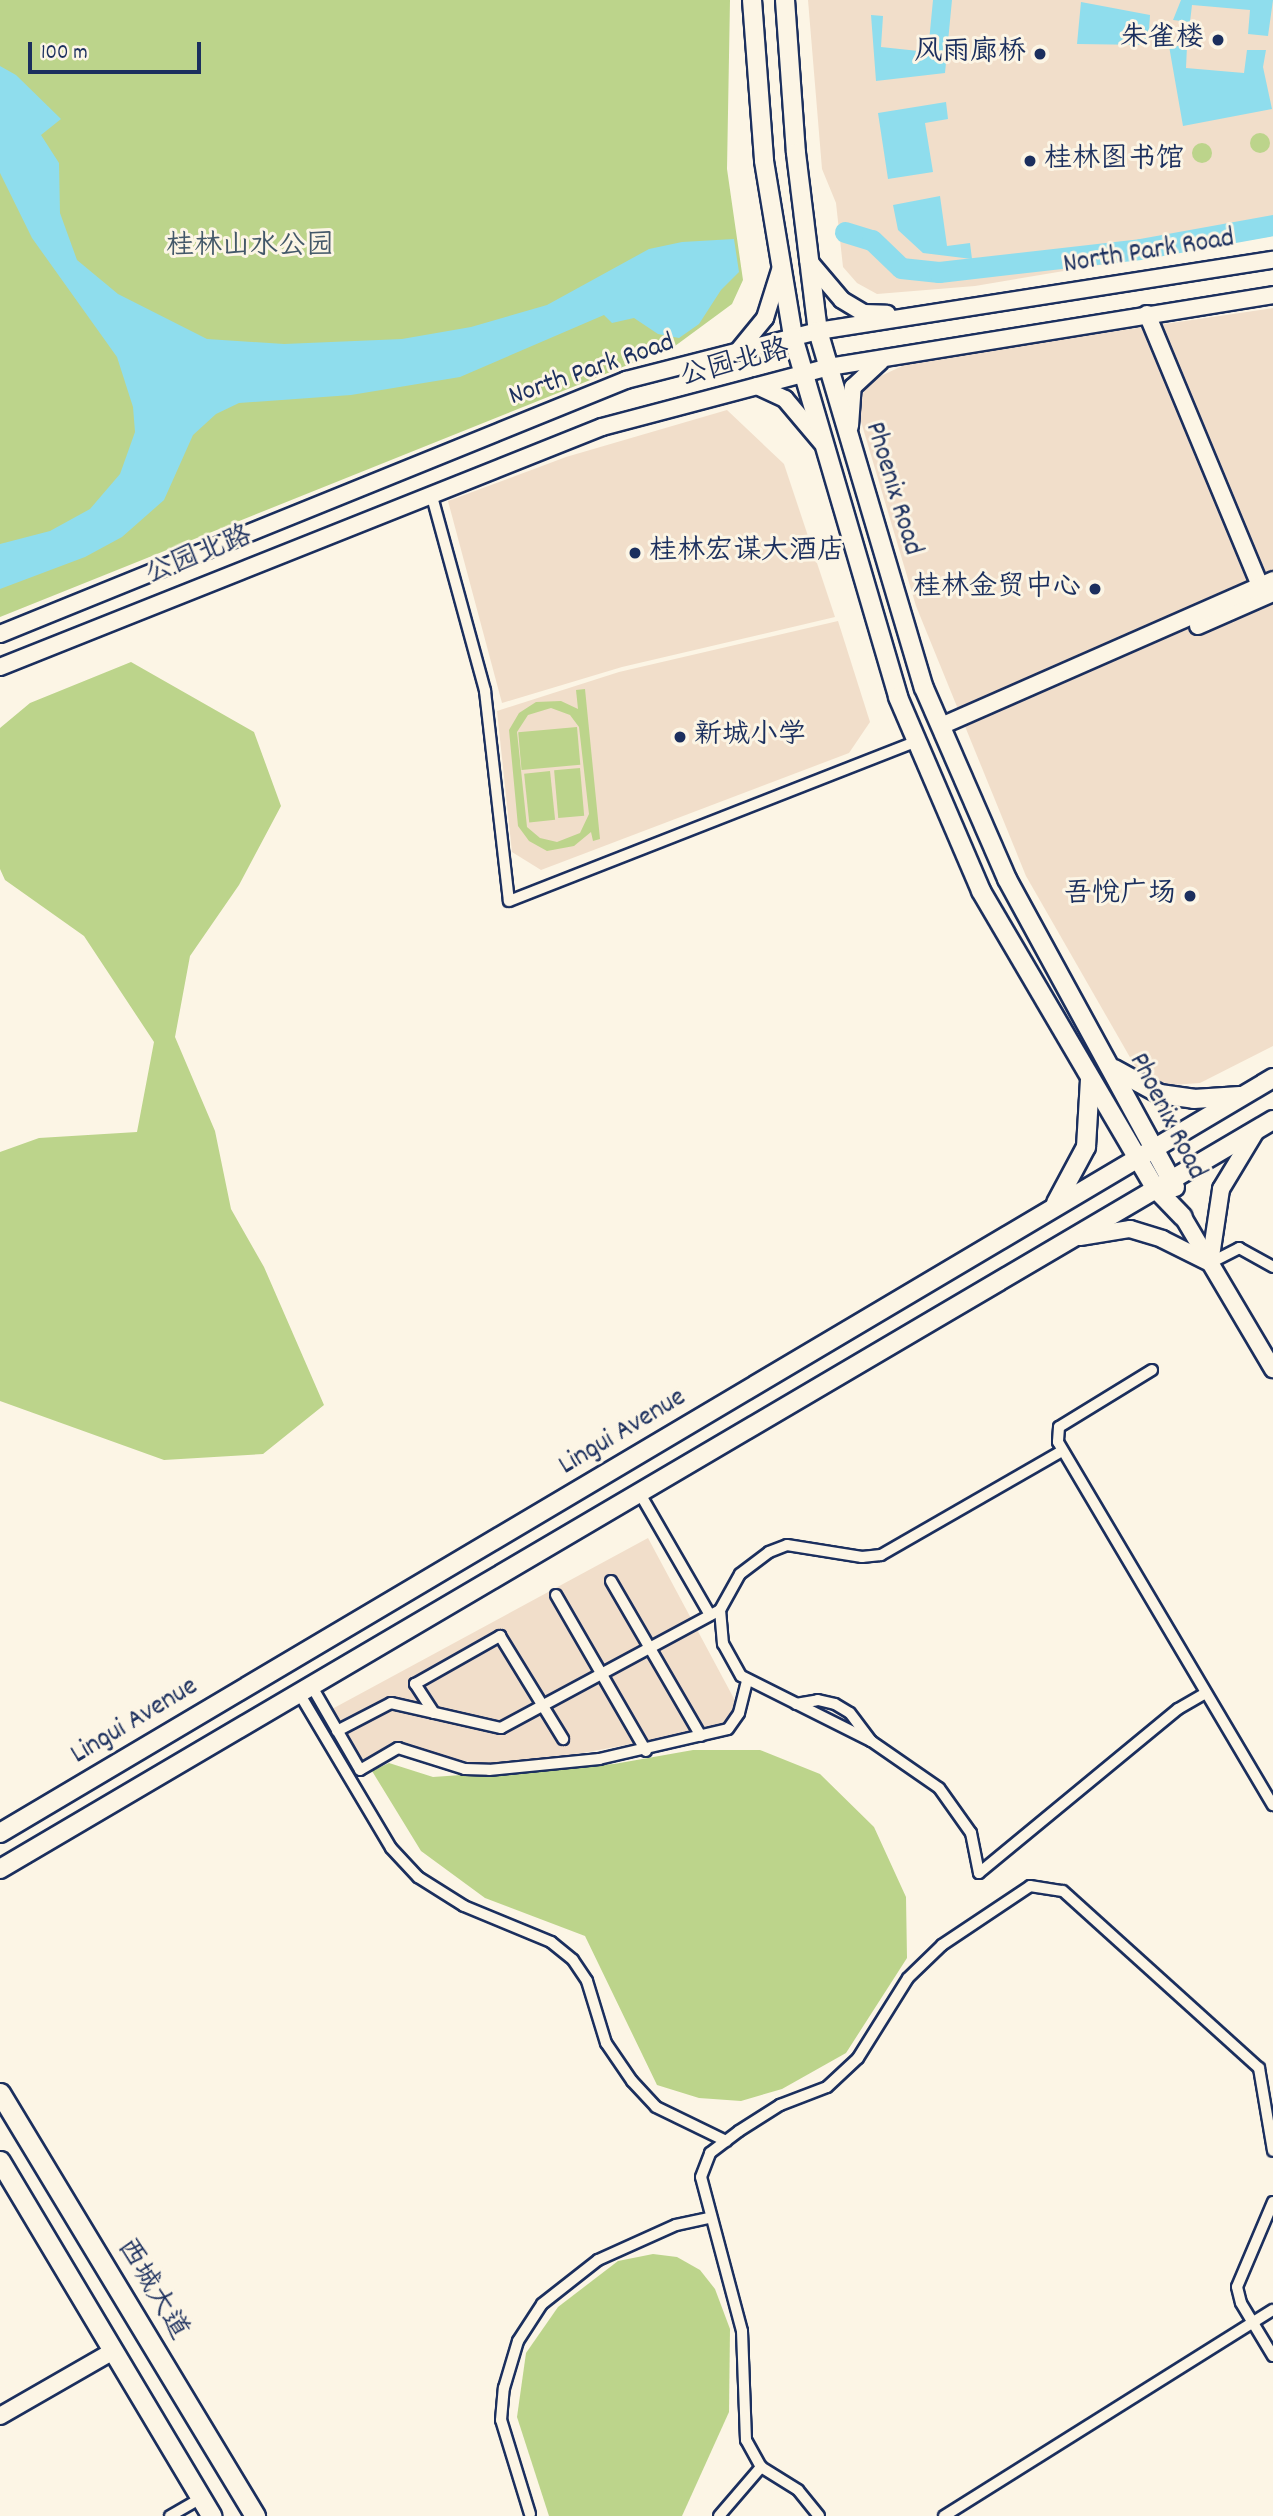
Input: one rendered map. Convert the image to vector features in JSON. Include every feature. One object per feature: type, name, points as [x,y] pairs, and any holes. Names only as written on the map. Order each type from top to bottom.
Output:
[{"type":"highway","name":"西城大道","points":[[0,2093],[255,2516]]},
{"type":"highway","points":[[0,2161],[212,2516]]},
{"type":"main road","name":"Phoenix Road","points":[[752,0],[764,161],[793,337],[915,742],[981,891],[1155,1188],[1183,1217]]},
{"type":"main road","name":"Phoenix Road","points":[[785,0],[808,260],[818,331],[924,688],[1007,878],[1173,1178],[1183,1217]]},
{"type":"main road","points":[[808,260],[842,300],[864,313],[914,316]]},
{"type":"main road","name":"North Park Road","points":[[0,634],[626,380],[818,331],[1273,260]]},
{"type":"main road","points":[[737,352],[765,318],[781,265]]},
{"type":"main road","name":"公园北路","points":[[0,667],[431,492],[602,427],[829,368],[1273,295]]},
{"type":"main road","points":[[944,731],[1268,589],[1151,314]]},
{"type":"main road","points":[[850,439],[853,387],[868,369],[886,358]]},
{"type":"main road","points":[[757,386],[785,399],[825,446]]},
{"type":"main road","points":[[1111,1067],[1160,1094],[1194,1099],[1244,1096]]},
{"type":"main road","points":[[1053,1208],[1086,1147],[1090,1075]]},
{"type":"main road","name":"Lingui Avenue","points":[[0,1833],[1273,1078]]},
{"type":"main road","points":[[1210,1263],[1221,1189],[1265,1125]]},
{"type":"main road","name":"Lingui Avenue","points":[[0,1869],[1265,1125]]},
{"type":"main road","points":[[1183,1217],[1273,1369]]},
{"type":"main road","points":[[1066,1240],[1130,1229],[1210,1263]]},
{"type":"main road","points":[[0,2416],[113,2351]]},
{"type":"street","points":[[431,492],[485,691],[509,901],[915,742]]},
{"type":"street","points":[[1210,1263],[1239,1248],[1273,1267]]},
{"type":"street","points":[[1152,1370],[1059,1427],[1062,1451],[1273,1805]]},
{"type":"street","points":[[337,1731],[391,1703],[501,1728],[715,1612],[740,1574],[769,1552],[787,1545],[862,1557],[881,1555],[1062,1451]]},
{"type":"street","points":[[639,1492],[715,1612],[723,1644],[747,1680],[871,1741],[950,1800],[974,1841],[979,1873],[1178,1709],[1206,1693]]},
{"type":"street","points":[[611,1581],[701,1736]]},
{"type":"street","points":[[556,1595],[646,1751]]},
{"type":"street","points":[[434,1713],[415,1684],[500,1636],[563,1739]]},
{"type":"street","points":[[305,1689],[337,1731],[360,1770],[398,1748],[449,1765],[489,1770],[646,1751],[701,1736],[734,1723],[747,1680]]},
{"type":"street","points":[[305,1689],[391,1848],[418,1877],[464,1906],[551,1942],[573,1960],[587,1981],[607,2043],[632,2081],[656,2107],[726,2141]]},
{"type":"street","points":[[796,1704],[818,1700],[835,1704],[857,1720],[871,1741]]},
{"type":"street","points":[[819,2516],[797,2490],[761,2468],[746,2440],[742,2331],[701,2177],[710,2153],[780,2105],[827,2087],[858,2058],[908,1978],[942,1945],[1030,1886],[1063,1891],[1245,2051],[1259,2068],[1273,2151]]},
{"type":"street","points":[[1273,2202],[1237,2287],[1273,2356]]},
{"type":"street","points":[[530,2515],[501,2420],[518,2341],[542,2304],[598,2260],[676,2225],[710,2218]]},
{"type":"street","points":[[944,2516],[1273,2310]]},
{"type":"street","points":[[719,2516],[761,2468]]},
{"type":"street","points":[[170,2516],[201,2498]]},
{"type":"shaded area","points":[[808,0],[1273,0],[1273,236],[975,286],[877,294],[857,283],[843,267],[836,203],[822,169]]},
{"type":"shaded area","points":[[1273,308],[1273,1046],[1200,1083],[1159,1086],[1139,1073],[1026,876],[916,606],[859,415],[861,397],[870,381],[913,361]]},
{"type":"shaded area","points":[[727,410],[784,464],[835,617],[622,667],[502,703],[448,501],[566,457]]},
{"type":"shaded area","name":"新城小学","points":[[838,621],[870,722],[849,753],[541,870],[512,852],[497,711],[619,672]]},
{"type":"shaded area","points":[[648,1538],[739,1708],[722,1727],[492,1768],[396,1743],[352,1770],[321,1715]]},
{"type":"green space","name":"桂林山水公园","points":[[0,0],[730,0],[727,169],[743,280],[732,304],[675,346],[0,617]]},
{"type":"green space","points":[[1260,133],[1267,136],[1270,143],[1267,150],[1260,153],[1253,150],[1250,143],[1253,136]]},
{"type":"green space","points":[[1202,143],[1209,146],[1212,153],[1209,160],[1202,163],[1195,160],[1192,153],[1195,146]]},
{"type":"green space","points":[[131,662],[254,732],[281,806],[239,885],[190,956],[175,1037],[215,1131],[231,1209],[264,1267],[324,1405],[263,1454],[164,1460],[0,1401],[0,1152],[39,1138],[137,1132],[154,1042],[84,936],[5,880],[0,869],[0,728],[30,703]]},
{"type":"green space","points":[[585,689],[600,839],[593,841],[591,832],[574,846],[547,851],[529,841],[518,826],[509,730],[519,713],[536,702],[561,701],[578,709],[576,690]],"holes":[[[551,708],[570,715],[579,727],[589,814],[580,833],[557,842],[540,838],[527,827],[517,732],[528,715]]]},
{"type":"green space","points":[[577,727],[580,765],[522,770],[518,732]]},
{"type":"green space","points":[[580,768],[584,816],[558,818],[554,770]]},
{"type":"green space","points":[[550,771],[555,820],[529,822],[524,774]]},
{"type":"green space","points":[[693,1750],[760,1750],[820,1774],[874,1827],[906,1897],[907,1958],[846,2053],[782,2089],[741,2101],[699,2098],[657,2085],[585,1936],[485,1898],[421,1851],[372,1771],[389,1763],[433,1777],[614,1764]]},
{"type":"green space","points":[[653,2254],[677,2257],[700,2270],[715,2289],[730,2329],[729,2412],[682,2516],[549,2516],[517,2417],[526,2353],[558,2307],[618,2261]]},
{"type":"water","points":[[933,0],[952,0],[945,73],[876,81],[871,15],[883,16],[881,47],[928,52]]},
{"type":"water","points":[[1181,0],[1273,0],[1268,36],[1248,34],[1250,10],[1192,5],[1190,22],[1173,20]]},
{"type":"water","points":[[1081,2],[1150,15],[1148,45],[1077,44]]},
{"type":"water","points":[[1169,46],[1187,46],[1186,68],[1244,73],[1247,50],[1266,50],[1263,67],[1272,109],[1183,126]]},
{"type":"water","points":[[0,66],[16,75],[61,119],[41,135],[59,163],[60,213],[77,260],[118,294],[207,339],[284,344],[402,339],[471,327],[547,305],[649,249],[682,242],[734,239],[739,272],[721,290],[699,324],[679,338],[658,334],[634,318],[612,323],[604,315],[460,377],[351,395],[239,403],[216,414],[193,435],[164,500],[122,537],[85,557],[0,589],[0,544],[50,531],[90,509],[120,474],[135,432],[133,407],[117,357],[32,238],[0,173]]},
{"type":"water","points":[[946,102],[948,119],[925,123],[933,172],[888,179],[878,113]]},
{"type":"water","points":[[940,196],[947,246],[970,243],[972,259],[923,253],[898,230],[893,205]]},
{"type":"waterway","points":[[845,232],[872,240],[901,268],[939,272],[1140,249],[1273,225]]},
{"type":"place","name":"朱雀楼","points":[[1218,40]]},
{"type":"place","name":"风雨廊桥","points":[[1040,54]]},
{"type":"place","name":"桂林图书馆","points":[[1030,161]]},
{"type":"place","name":"桂林宏谋大酒店","points":[[635,553]]},
{"type":"place","name":"桂林金贸中心","points":[[1095,589]]},
{"type":"place","name":"新城小学","points":[[680,737]]},
{"type":"place","name":"吾悦广场","points":[[1190,896]]}]
